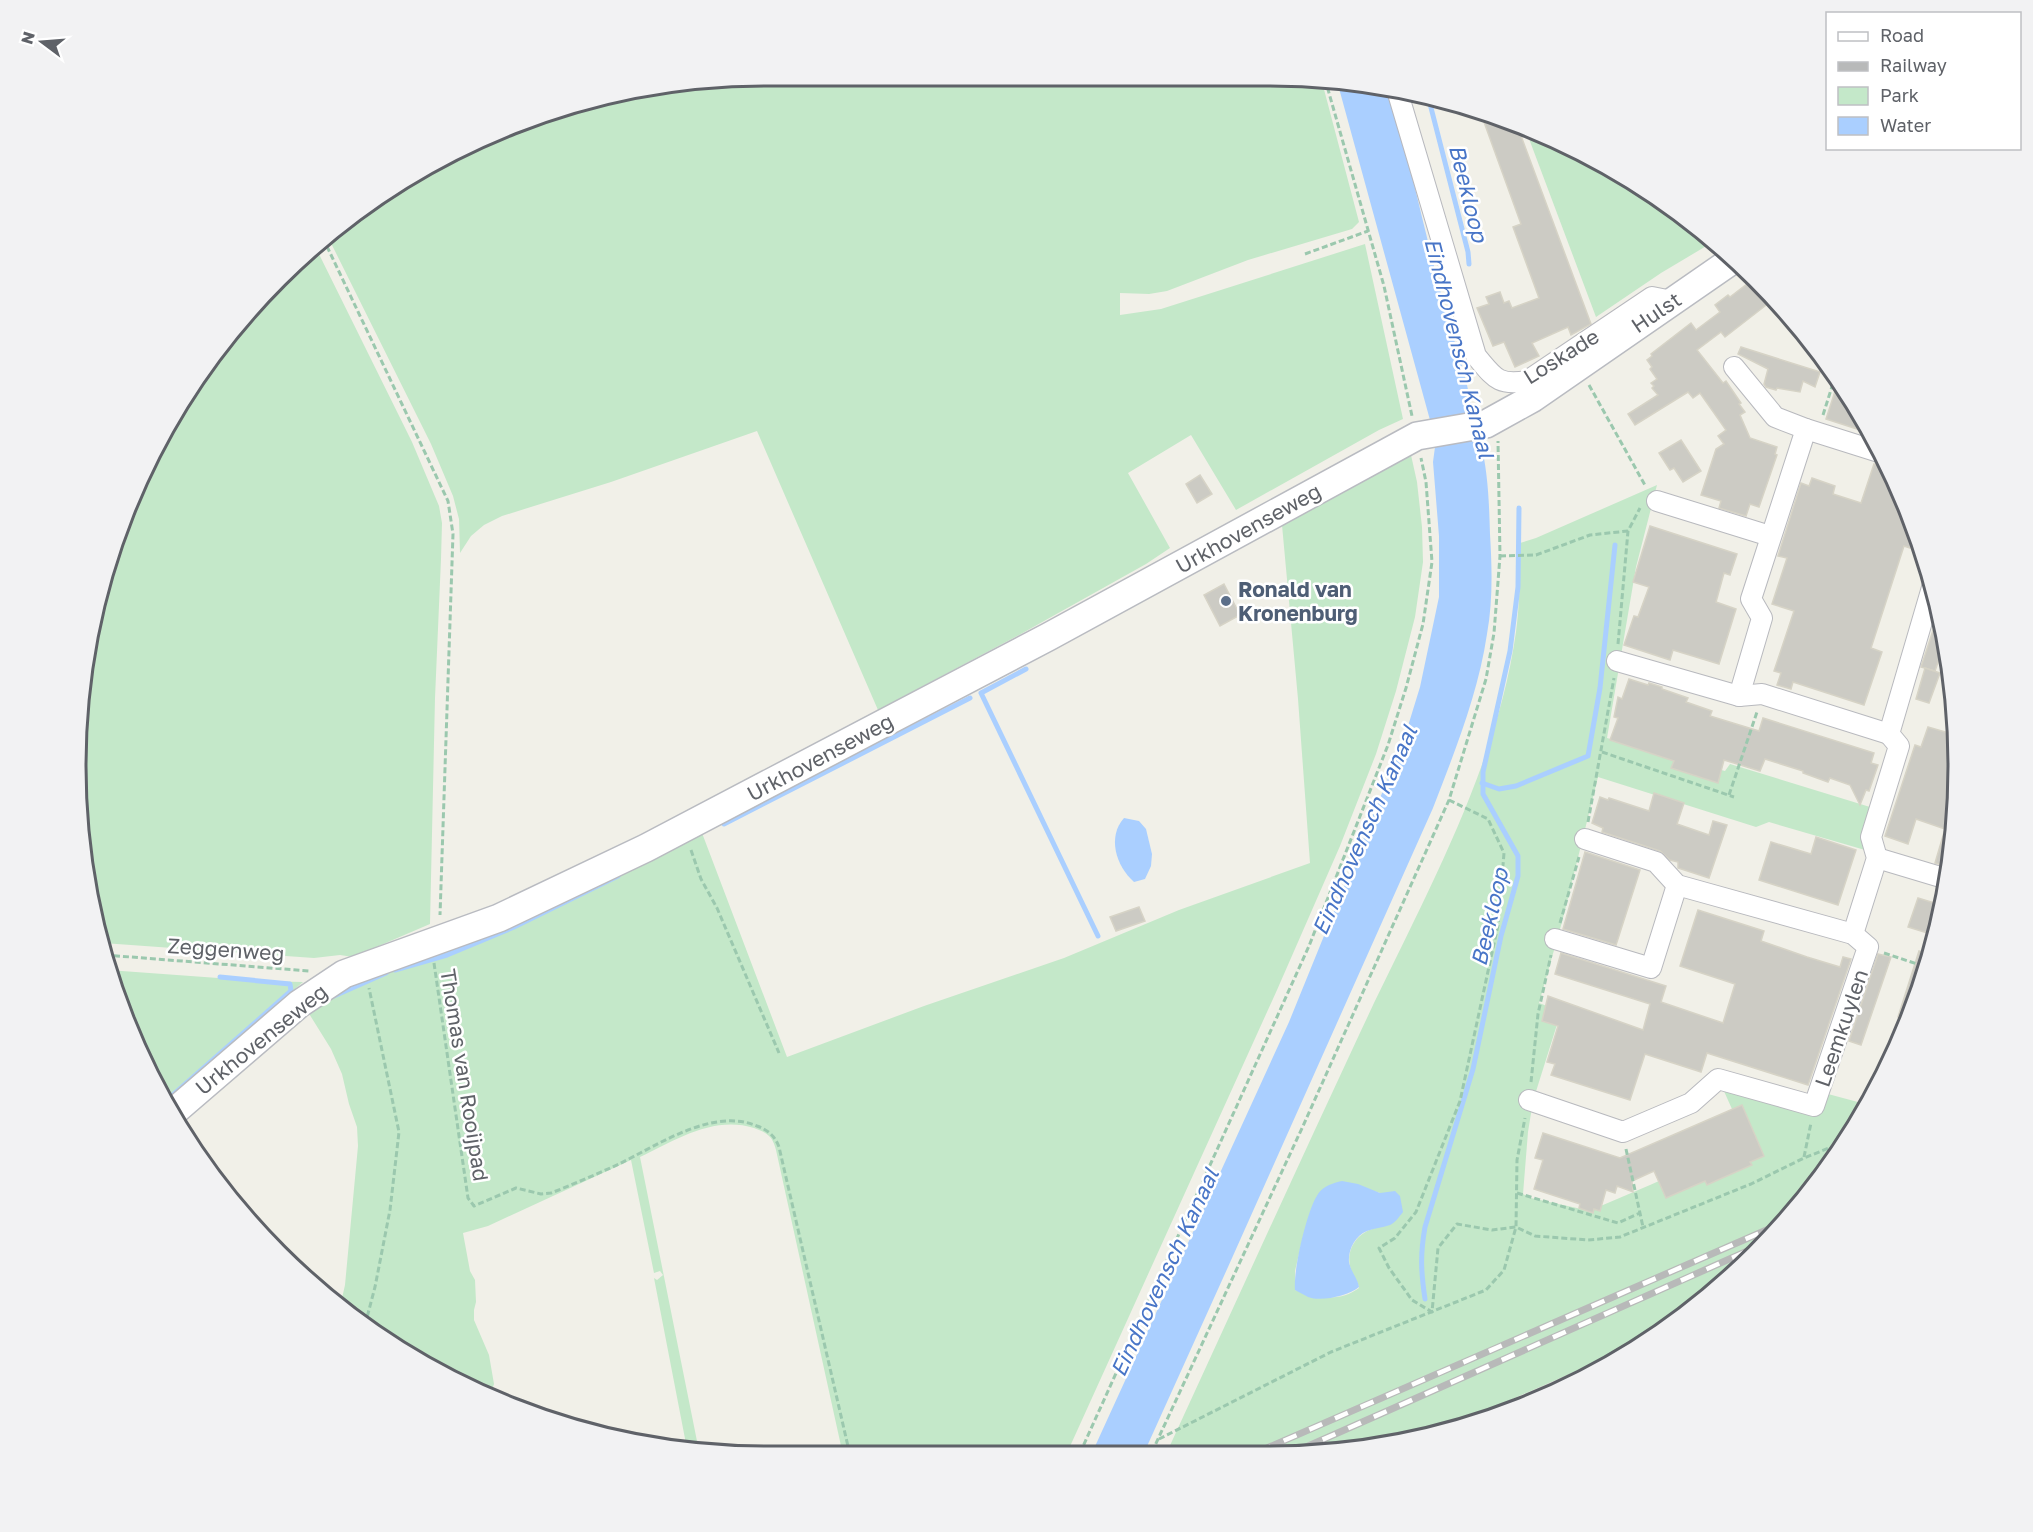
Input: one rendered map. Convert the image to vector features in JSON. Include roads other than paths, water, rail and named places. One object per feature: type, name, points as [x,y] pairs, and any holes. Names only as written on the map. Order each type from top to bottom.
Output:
[{"type":"street","name":"Loskade","points":[[1400,99],[1476,356],[1495,379],[1511,384],[1527,381],[1652,297],[1672,301]]},
{"type":"street","name":"Hulst","points":[[1491,422],[1533,398],[1727,265]]},
{"type":"street","points":[[1734,367],[1775,417],[1868,449]]},
{"type":"street","name":"Urkhovenseweg","points":[[178,1108],[299,1004],[443,938],[535,902],[686,828],[1048,637],[1421,435],[1491,422]]},
{"type":"street","points":[[1739,696],[1762,618],[1751,599],[1770,536],[1812,431]]},
{"type":"street","points":[[1650,498],[1770,536]]},
{"type":"street","points":[[1617,661],[1739,696],[1762,694],[1888,734],[1927,604]]},
{"type":"street","name":"Leemkuylen","points":[[1529,1100],[1623,1132],[1691,1103],[1718,1079],[1814,1106],[1861,940],[1877,858],[1871,837],[1899,746],[1888,734]]},
{"type":"street","points":[[1585,839],[1656,862],[1677,885],[1861,940]]},
{"type":"street","points":[[1877,858],[1938,876]]},
{"type":"street","points":[[1555,939],[1651,968],[1677,885]]},
{"type":"water","points":[[1339,89],[1394,98],[1438,282],[1464,371],[1471,403],[1473,434],[1480,439],[1485,463],[1492,571],[1487,634],[1472,700],[1433,808],[1147,1446],[1095,1446],[1289,1022],[1404,739],[1420,687],[1439,597],[1439,536],[1433,462],[1435,447],[1430,420]]},
{"type":"water","points":[[1124,818],[1139,821],[1146,829],[1152,854],[1151,866],[1145,879],[1134,882],[1122,868],[1116,851],[1116,834]]},
{"type":"water","points":[[1342,1181],[1358,1184],[1380,1193],[1395,1191],[1400,1196],[1403,1212],[1392,1224],[1367,1231],[1353,1244],[1349,1262],[1359,1287],[1334,1297],[1320,1299],[1308,1297],[1295,1290],[1298,1255],[1305,1226],[1320,1191],[1328,1185]]},
{"type":"waterway","name":"Beekloop","points":[[1431,106],[1468,252],[1469,264]]},
{"type":"waterway","name":"Beekloop","points":[[1425,1299],[1422,1263],[1425,1227],[1473,1069],[1501,936],[1518,876],[1518,856],[1483,794],[1483,772],[1510,651],[1518,587],[1519,508]]},
{"type":"waterway","points":[[1482,783],[1499,789],[1516,786],[1588,756],[1600,688],[1615,545]]},
{"type":"waterway","points":[[1026,669],[981,693],[1098,936]]},
{"type":"waterway","points":[[724,824],[970,698]]},
{"type":"waterway","points":[[395,970],[447,955],[514,927],[618,876]]},
{"type":"waterway","points":[[334,996],[386,973]]},
{"type":"waterway","points":[[172,1096],[291,991],[290,984],[220,977]]},
{"type":"railway","points":[[1272,1446],[1763,1231]]},
{"type":"railway","points":[[1310,1445],[1741,1254]]},
{"type":"place","name":"Ronald van Kronenburg","points":[[1226,601]]},
{"type":"water label","name":"Eindhovensch Kanaal","points":[[1460,348]]},
{"type":"water label","name":"Eindhovensch Kanaal","points":[[1364,830]]},
{"type":"water label","name":"Eindhovensch Kanaal","points":[[1164,1272]]}]
